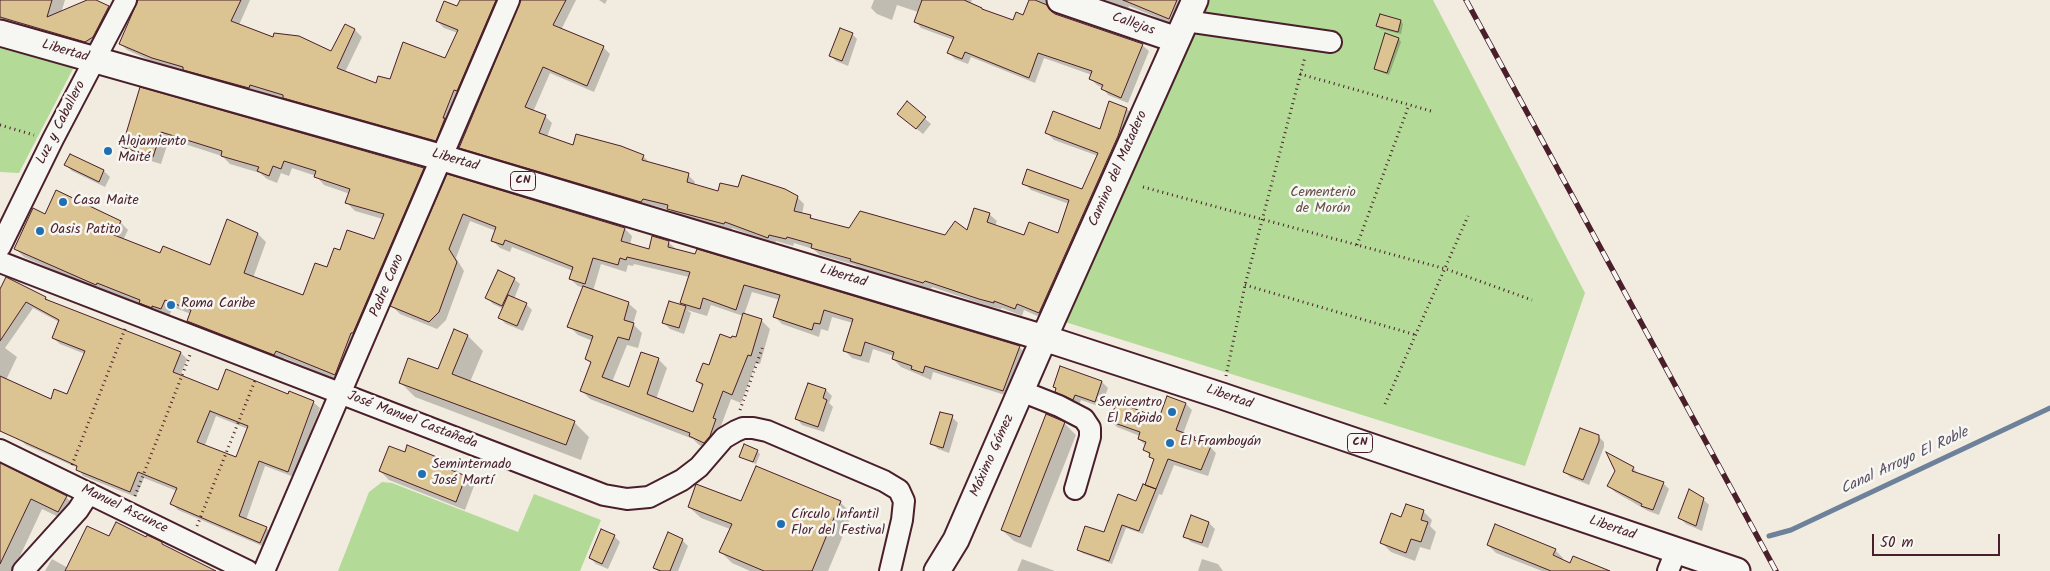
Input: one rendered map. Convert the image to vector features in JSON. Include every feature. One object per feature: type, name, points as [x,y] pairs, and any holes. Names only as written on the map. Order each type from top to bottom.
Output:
[{"type":"main road","name":"Callejas","points":[[1060,0],[1186,20]]},
{"type":"main road","name":"Camino del Matadero","points":[[1044,338],[1186,20]]},
{"type":"main road","name":"Libertad","points":[[0,33],[443,158],[1044,338],[1222,396],[1672,561]]},
{"type":"main road","name":"Máximo Gómez","points":[[937,571],[956,540],[1044,338]]},
{"type":"main road","name":"CN","points":[[1672,561],[1736,571]]},
{"type":"street","name":"Luz y Caballero","points":[[0,247],[53,139],[126,0]]},
{"type":"street","name":"Padre Cano","points":[[264,571],[443,158],[509,0]]},
{"type":"street","points":[[1186,20],[1331,42]]},
{"type":"street","name":"José Manuel Castañeda","points":[[0,262],[604,495],[627,499],[649,497],[664,491],[699,467],[724,438],[743,428]]},
{"type":"street","points":[[1021,391],[1059,406],[1084,420],[1090,428],[1090,437],[1075,489]]},
{"type":"street","points":[[743,428],[767,431],[884,481],[898,490],[904,501],[902,520],[890,571]]},
{"type":"street","name":"Manuel Ascunce","points":[[0,450],[248,571]]},
{"type":"street","points":[[23,571],[78,510],[89,493]]},
{"type":"path","points":[[1222,396],[1244,285],[1309,39]]},
{"type":"path","points":[[1300,74],[1431,111]]},
{"type":"path","points":[[1357,246],[1409,105]]},
{"type":"path","points":[[0,126],[34,135]]},
{"type":"path","points":[[1143,188],[1446,269],[1532,300]]},
{"type":"path","points":[[1385,404],[1468,216]]},
{"type":"path","points":[[1244,285],[1416,335]]},
{"type":"path","points":[[66,482],[131,313]]},
{"type":"path","points":[[128,512],[197,338]]},
{"type":"path","points":[[743,428],[739,411],[763,346]]},
{"type":"path","points":[[190,543],[262,363]]},
{"type":"green space","name":"Cementerio de Morón","points":[[1203,0],[1433,0],[1585,293],[1525,466],[1062,321]]},
{"type":"green space","points":[[0,41],[76,63],[19,173],[0,172]]},
{"type":"green space","points":[[382,482],[392,483],[518,532],[534,494],[601,520],[580,571],[338,571],[369,492]]},
{"type":"building","points":[[0,0],[52,0],[47,17],[87,0],[96,0],[109,6],[93,37],[85,42],[0,17]]},
{"type":"building","points":[[138,0],[241,0],[231,21],[273,37],[274,33],[299,36],[331,51],[345,24],[355,29],[337,68],[376,83],[378,76],[390,79],[403,42],[445,58],[458,30],[436,21],[444,1],[457,6],[460,0],[496,0],[457,91],[454,90],[436,141],[283,98],[283,95],[250,85],[249,88],[183,70],[183,67],[152,58],[119,44]]},
{"type":"building","points":[[521,0],[566,0],[553,25],[604,46],[587,86],[543,67],[525,107],[546,115],[539,133],[573,145],[576,134],[621,146],[644,155],[642,160],[689,173],[687,182],[718,191],[720,183],[738,187],[742,175],[785,189],[798,196],[794,211],[811,215],[810,218],[849,228],[860,211],[945,235],[955,221],[967,230],[974,208],[990,213],[987,222],[1024,235],[1029,222],[1058,233],[1069,200],[1022,184],[1027,169],[1082,189],[1098,153],[1045,133],[1053,111],[1100,129],[1109,101],[1127,108],[1118,136],[1039,313],[1017,304],[1015,309],[994,301],[994,303],[979,299],[925,281],[923,283],[850,261],[851,259],[811,248],[812,244],[787,237],[786,239],[769,235],[768,238],[725,222],[724,224],[667,209],[668,205],[643,199],[641,202],[459,148]]},
{"type":"building","points":[[922,0],[964,0],[982,9],[1013,20],[1016,12],[1023,15],[1029,0],[1035,0],[1047,5],[1055,14],[1143,44],[1121,98],[1101,89],[1103,85],[1089,79],[1092,71],[1038,53],[1029,78],[965,52],[962,59],[947,53],[954,37],[914,22]]},
{"type":"building","points":[[1123,0],[1177,0],[1169,19]]},
{"type":"building","points":[[1380,14],[1401,20],[1398,32],[1376,26]]},
{"type":"building","points":[[840,28],[853,33],[842,61],[829,56]]},
{"type":"building","points":[[1385,33],[1399,38],[1387,73],[1374,69]]},
{"type":"building","points":[[140,87],[424,168],[353,333],[351,333],[335,375],[276,351],[274,355],[187,321],[191,310],[165,300],[161,309],[152,306],[152,308],[139,303],[140,300],[97,283],[96,285],[14,249],[33,208],[45,214],[56,190],[121,221],[114,235],[160,253],[163,246],[210,265],[227,219],[258,233],[244,273],[303,295],[315,263],[327,267],[334,248],[340,250],[347,230],[374,239],[384,214],[345,203],[350,189],[314,177],[316,171],[284,161],[281,169],[273,166],[269,176],[257,171],[259,167],[221,156],[222,151],[161,132],[153,157],[122,147]]},
{"type":"building","points":[[907,101],[926,117],[916,129],[897,114]]},
{"type":"building","points":[[70,154],[104,170],[99,182],[64,165]]},
{"type":"building","points":[[447,174],[625,228],[621,241],[649,249],[652,236],[669,241],[668,247],[695,254],[697,249],[1020,346],[1003,391],[925,366],[923,373],[911,369],[912,366],[892,359],[894,352],[865,342],[861,356],[843,351],[853,319],[824,310],[820,324],[814,323],[812,330],[773,317],[780,295],[744,285],[736,310],[703,298],[700,309],[680,303],[690,272],[627,257],[626,260],[620,258],[618,265],[593,258],[585,284],[569,279],[573,267],[505,240],[503,245],[491,241],[496,227],[463,214],[449,249],[457,262],[439,312],[429,322],[390,306]]},
{"type":"building","points":[[498,270],[515,278],[502,306],[485,298]]},
{"type":"building","points":[[6,277],[46,297],[45,299],[181,352],[173,372],[218,390],[226,369],[288,394],[289,391],[314,401],[288,472],[259,461],[239,516],[267,527],[260,543],[170,504],[177,488],[138,472],[130,492],[76,470],[77,466],[0,431],[0,376],[51,399],[54,389],[67,394],[85,351],[52,338],[59,320],[26,302],[0,341],[0,289]],"holes":[[[210,411],[248,426],[236,457],[197,442]]]},
{"type":"building","points":[[583,286],[629,302],[624,320],[634,323],[629,340],[618,337],[602,377],[629,387],[641,352],[659,358],[647,394],[693,412],[703,384],[696,381],[703,363],[709,365],[720,334],[731,338],[732,336],[736,337],[743,313],[762,319],[751,356],[748,355],[732,395],[723,391],[713,418],[716,419],[710,436],[704,443],[689,436],[690,433],[580,391],[591,362],[585,359],[593,336],[567,327]]},
{"type":"building","points":[[508,295],[527,303],[517,326],[498,318]]},
{"type":"building","points":[[669,301],[686,306],[679,328],[662,323]]},
{"type":"building","points":[[454,329],[468,335],[452,374],[575,421],[566,445],[399,383],[408,358],[438,369]]},
{"type":"building","points":[[1060,366],[1102,381],[1095,402],[1075,395],[1073,400],[1055,392],[1056,388],[1053,387]]},
{"type":"building","points":[[808,383],[826,389],[823,398],[827,400],[818,427],[795,419]]},
{"type":"building","points":[[1167,396],[1186,403],[1176,430],[1195,437],[1194,440],[1211,446],[1201,470],[1168,459],[1156,489],[1145,485],[1154,459],[1149,457],[1150,453],[1143,450],[1146,442],[1138,439],[1140,432],[1109,421],[1117,402],[1159,418]]},
{"type":"building","points":[[940,412],[953,415],[943,448],[930,444]]},
{"type":"building","points":[[1046,414],[1065,422],[1020,537],[1001,530]]},
{"type":"building","points":[[1580,428],[1599,435],[1599,441],[1583,480],[1563,472]]},
{"type":"building","points":[[744,444],[758,450],[753,462],[739,457]]},
{"type":"building","name":"Seminternado José Martí","points":[[407,445],[454,464],[451,470],[466,476],[456,502],[379,471],[389,446],[405,452]]},
{"type":"building","points":[[1606,452],[1634,467],[1632,471],[1664,482],[1653,510],[1641,506],[1642,504],[1607,486],[1615,471]]},
{"type":"building","points":[[0,463],[67,496],[58,512],[31,499],[0,564]]},
{"type":"building","points":[[756,466],[841,501],[812,571],[764,571],[719,552],[732,524],[688,507],[696,484],[741,501]]},
{"type":"building","points":[[1143,484],[1156,489],[1139,531],[1122,525],[1109,561],[1077,550],[1085,526],[1104,532],[1118,494],[1136,501]]},
{"type":"building","points":[[1689,489],[1704,498],[1696,526],[1678,518]]},
{"type":"building","points":[[1406,504],[1424,510],[1421,520],[1428,522],[1421,542],[1411,539],[1406,553],[1380,543],[1391,513],[1401,517]]},
{"type":"building","points":[[1191,515],[1209,522],[1202,543],[1183,537]]},
{"type":"building","points":[[116,522],[146,537],[147,535],[162,542],[162,544],[216,571],[65,571],[87,526],[109,536]]},
{"type":"building","points":[[1495,524],[1556,549],[1553,555],[1570,563],[1573,556],[1610,571],[1551,571],[1487,545]]},
{"type":"building","points":[[601,529],[615,535],[602,564],[589,558]]},
{"type":"building","points":[[668,532],[683,539],[670,571],[661,571],[653,568]]},
{"type":"waterway","name":"Canal Arroyo El Roble","points":[[1769,536],[1791,530],[2050,408]]},
{"type":"railway","points":[[1466,0],[1776,571]]},
{"type":"place","name":"Alojamiento Maité","points":[[108,151]]},
{"type":"place","name":"Casa Maite","points":[[63,202]]},
{"type":"place","name":"Oasis Patito","points":[[40,231]]},
{"type":"place","name":"Roma Caribe","points":[[171,305]]},
{"type":"place","name":"Servicentro El Rápido","points":[[1172,412]]},
{"type":"place","name":"El Framboyán","points":[[1170,443]]},
{"type":"place","name":"Seminternado José Martí","points":[[422,474]]},
{"type":"place","name":"Círculo Infantil Flor del Festival","points":[[781,524]]}]
